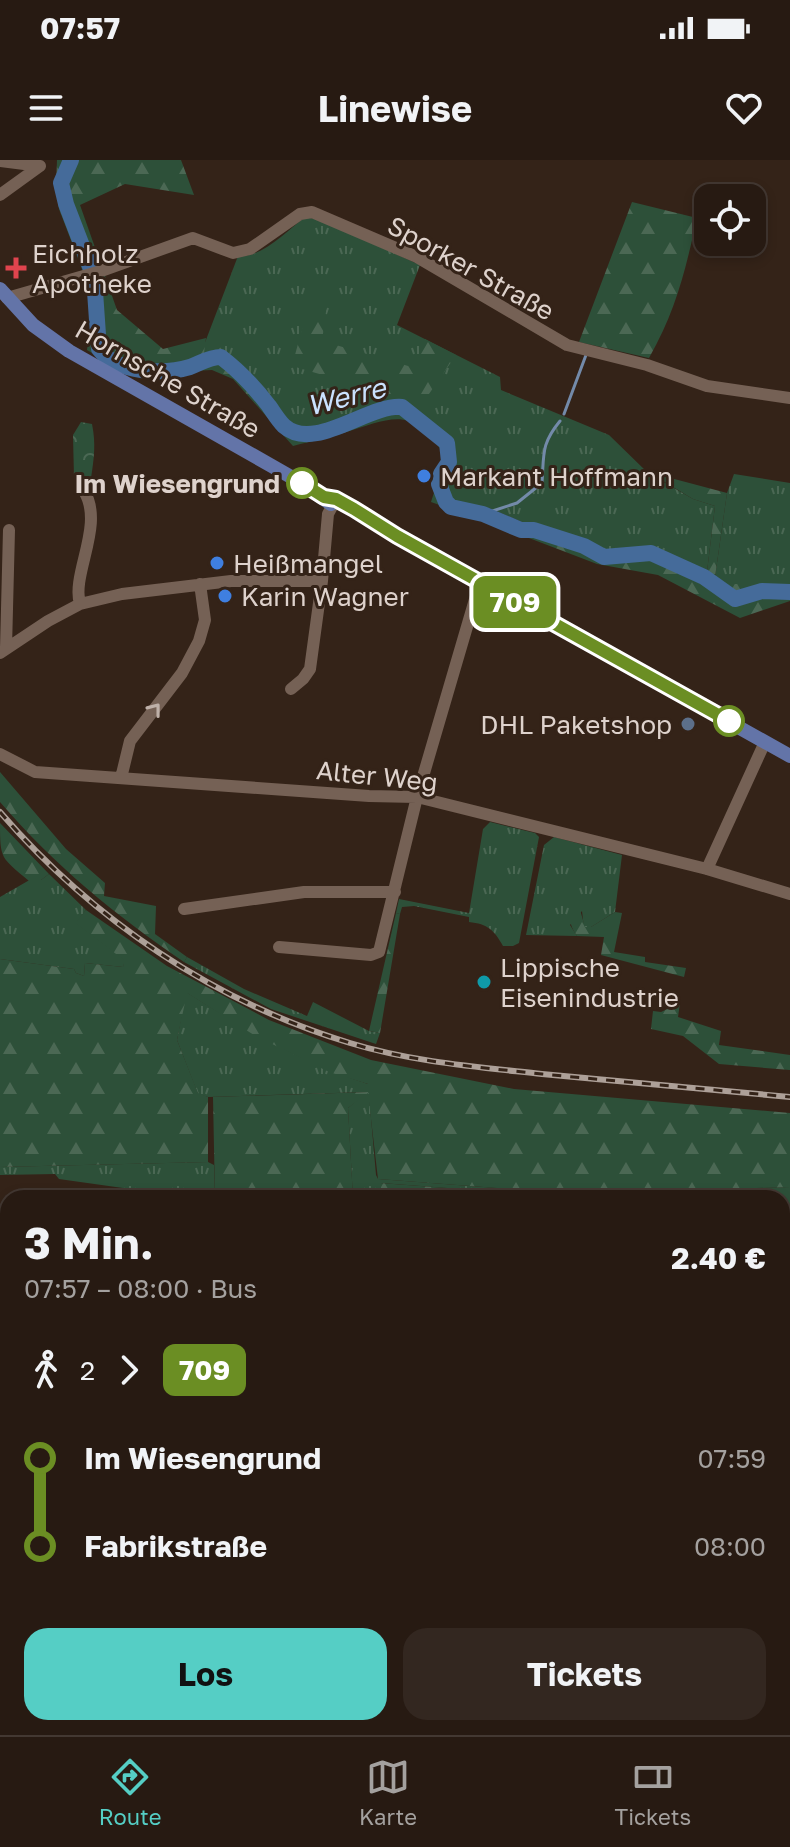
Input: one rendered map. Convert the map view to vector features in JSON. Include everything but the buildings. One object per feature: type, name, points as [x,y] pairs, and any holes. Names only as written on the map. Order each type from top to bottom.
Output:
[{"type":"main road","name":"Hornsche Straße","points":[[4,293],[34,326],[73,354],[790,756]]},
{"type":"street","points":[[0,161],[40,166],[0,195]]},
{"type":"street","name":"Sporker Straße","points":[[4,293],[84,276],[193,238],[233,253],[250,249],[300,214],[312,212],[417,257],[567,345],[647,365],[707,386],[790,398]]},
{"type":"street","points":[[80,604],[78,597],[86,557],[91,502],[84,491]]},
{"type":"street","points":[[291,689],[310,669],[331,501]]},
{"type":"street","points":[[3,650],[9,530]]},
{"type":"street","points":[[3,650],[80,604],[135,592],[231,581],[322,581]]},
{"type":"street","points":[[279,947],[376,954],[382,944],[417,797],[482,583]]},
{"type":"street","points":[[121,778],[130,741],[182,673],[199,641],[205,620],[200,584]]},
{"type":"street","points":[[707,869],[765,742]]},
{"type":"street","name":"Alter Weg","points":[[0,754],[35,772],[417,797],[707,869],[790,894]]},
{"type":"street","points":[[184,909],[304,892],[395,892]]},
{"type":"green space","points":[[57,160],[181,160],[194,195],[125,184],[80,205],[117,310],[163,349],[206,338],[204,353],[229,361],[279,414],[301,429],[328,428],[399,409],[421,416],[451,442],[456,452],[446,481],[451,509],[431,502],[443,453],[432,437],[410,421],[387,420],[293,446],[233,379],[212,370],[128,374],[87,350],[92,317],[91,293],[59,209]]},
{"type":"green space","points":[[632,202],[694,217],[694,231],[679,290],[649,358],[579,342]]},
{"type":"green space","points":[[305,217],[321,220],[420,265],[397,325],[500,377],[501,390],[609,435],[648,473],[693,499],[715,506],[706,580],[649,557],[602,556],[489,508],[481,519],[451,509],[446,481],[454,463],[450,442],[399,409],[328,428],[301,429],[279,414],[229,361],[201,353],[238,256],[265,248]]},
{"type":"green space","points":[[311,296],[328,296],[322,341],[415,368],[425,339],[456,355],[422,404],[292,366]]},
{"type":"green space","points":[[81,422],[92,424],[94,451],[91,478],[74,477],[73,435]]},
{"type":"green space","points":[[648,472],[727,493],[714,584],[790,584],[790,601],[740,618],[658,575],[597,564],[482,520],[488,508],[602,556],[649,557],[679,565],[706,580],[715,506],[693,499]]},
{"type":"green space","points":[[734,474],[790,483],[790,584],[714,584],[727,493]]},
{"type":"green space","points":[[0,772],[66,849],[105,883],[104,896],[156,906],[155,934],[187,957],[184,962],[86,888],[42,847],[0,802]]},
{"type":"green space","points":[[490,822],[535,833],[539,837],[519,943],[503,946],[490,929],[469,922],[469,917],[414,906],[402,907],[400,914],[396,913],[399,899],[469,913],[483,829]]},
{"type":"green space","points":[[0,823],[49,874],[41,880],[29,881],[8,862],[2,851]]},
{"type":"green space","points":[[554,837],[622,855],[615,912],[584,928],[582,911],[570,925],[577,936],[526,935],[544,845]]},
{"type":"green space","points":[[49,874],[86,910],[76,923],[125,960],[123,967],[85,963],[84,976],[74,969],[0,959],[0,897],[33,878],[41,880]]},
{"type":"green space","points":[[572,902],[578,903],[585,927],[591,927],[615,912],[622,913],[614,952],[645,957],[645,962],[686,968],[684,977],[601,955],[604,937],[577,936],[574,932],[570,920]]},
{"type":"green space","points":[[86,910],[167,966],[269,1020],[371,1060],[514,1089],[790,1113],[790,1187],[525,1190],[378,1179],[368,1093],[348,1108],[353,1190],[215,1190],[213,1097],[368,1092],[368,1084],[329,1072],[254,1035],[187,993],[177,1040],[198,1093],[208,1097],[208,1162],[0,1167],[0,959],[74,969],[84,976],[85,963],[123,967],[124,960],[75,923]]},
{"type":"green space","points":[[396,913],[400,914],[380,1033],[369,1031]]},
{"type":"green space","points":[[187,957],[244,989],[307,1016],[313,1002],[369,1031],[380,1033],[376,1044],[271,1009],[184,962]]},
{"type":"green space","points":[[186,992],[274,1044],[368,1084],[378,1179],[525,1190],[474,1190],[381,1183],[382,1190],[353,1190],[348,1108],[367,1092],[208,1097],[198,1094],[177,1040]]},
{"type":"green space","points":[[680,1003],[678,1017],[721,1031],[719,1045],[790,1055],[790,1070],[719,1064],[683,1036],[651,1029],[653,1011],[661,1012]]},
{"type":"green space","points":[[208,1162],[214,1165],[215,1190],[137,1190],[59,1179],[55,1174],[0,1175],[0,1167]]},
{"type":"green space","points":[[380,1183],[473,1190],[381,1190]]},
{"type":"green space","points":[[790,1187],[790,1190],[724,1190],[726,1189]]},
{"type":"waterway","name":"Werre","points":[[71,160],[61,183],[94,277],[99,349],[107,357],[129,367],[154,371],[179,370],[221,357],[253,386],[284,426],[296,433],[326,431],[373,412],[402,407],[447,443],[449,462],[439,484],[451,507],[584,546],[604,557],[651,553],[704,577],[735,599],[762,591],[790,592]]},
{"type":"waterway","points":[[564,414],[586,355]]},
{"type":"waterway","points":[[483,514],[517,503],[542,483],[546,443],[560,421]]},
{"type":"railway","points":[[0,812],[74,887],[158,952],[251,1005],[300,1026],[373,1050],[445,1063],[790,1097]]},
{"type":"bus line","name":"709","points":[[302,483],[324,497],[336,499],[354,509],[729,721]]},
{"type":"place","name":"Eichholz Apotheke","points":[[16,268]]},
{"type":"place","name":"Markant Hoffmann","points":[[424,476]]},
{"type":"place","name":"Im Wiesengrund","points":[[302,483]]},
{"type":"place","name":"Heißmangel","points":[[217,563]]},
{"type":"place","name":"Karin Wagner","points":[[225,596]]},
{"type":"place","name":"DHL Paketshop","points":[[688,724]]},
{"type":"place","name":"Lippische Eisenindustrie","points":[[484,982]]}]
